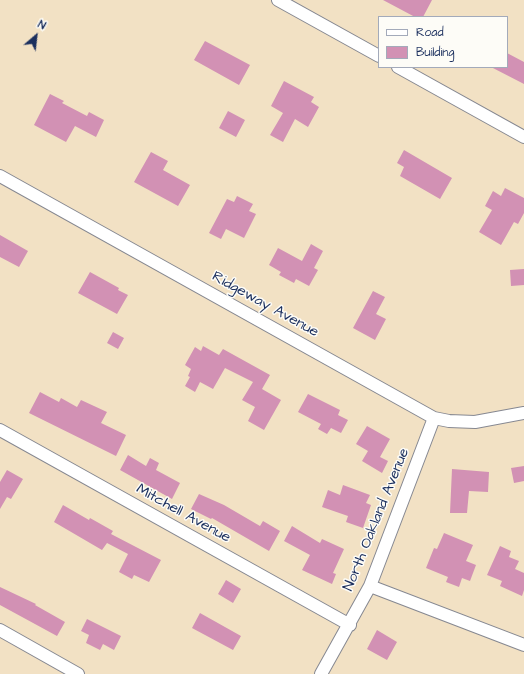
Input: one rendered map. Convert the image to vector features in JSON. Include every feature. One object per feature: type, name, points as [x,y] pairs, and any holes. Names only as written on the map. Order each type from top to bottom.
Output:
[{"type":"street","points":[[278,0],[378,55]]},
{"type":"street","points":[[400,68],[524,137]]},
{"type":"street","name":"Ridgeway Avenue","points":[[0,176],[434,418],[449,421],[475,422],[524,413]]},
{"type":"street","name":"North Oakland Avenue","points":[[321,674],[350,625],[370,586],[434,418]]},
{"type":"street","name":"Mitchell Avenue","points":[[0,430],[350,625]]},
{"type":"street","points":[[370,586],[524,645]]},
{"type":"street","points":[[0,630],[78,674]]},
{"type":"building","points":[[383,0],[432,0],[424,16],[413,16]]},
{"type":"building","points":[[205,41],[250,65],[239,85],[194,60]]},
{"type":"building","points":[[508,54],[524,62],[524,84],[493,68],[508,68]]},
{"type":"building","points":[[284,81],[314,97],[311,102],[319,107],[308,127],[295,119],[283,142],[270,135],[283,113],[271,106]]},
{"type":"building","points":[[50,94],[64,101],[62,103],[87,116],[89,112],[104,120],[96,137],[75,126],[66,142],[34,125]]},
{"type":"building","points":[[228,111],[245,120],[236,137],[219,128]]},
{"type":"building","points":[[404,150],[452,178],[440,199],[400,176],[404,167],[397,163]]},
{"type":"building","points":[[151,152],[168,161],[163,170],[190,185],[178,206],[134,182]]},
{"type":"building","points":[[505,188],[524,198],[524,213],[518,224],[514,222],[501,245],[479,232],[492,210],[485,206],[493,191],[501,196]]},
{"type":"building","points":[[237,196],[253,204],[249,211],[256,214],[244,238],[226,229],[221,239],[209,233],[227,199],[234,202]]},
{"type":"building","points":[[0,235],[28,251],[19,267],[0,257]]},
{"type":"building","points":[[311,244],[323,251],[314,268],[318,270],[309,286],[296,279],[294,283],[279,275],[281,272],[269,265],[278,248],[302,261]]},
{"type":"building","points":[[524,269],[524,285],[511,286],[510,270]]},
{"type":"building","points":[[90,272],[119,288],[118,290],[128,295],[117,314],[78,293]]},
{"type":"building","points":[[373,291],[385,297],[376,314],[386,319],[375,340],[353,328]]},
{"type":"building","points":[[113,332],[124,338],[118,349],[107,343]]},
{"type":"building","points":[[203,346],[219,355],[223,349],[270,375],[262,389],[281,400],[264,430],[248,421],[255,407],[242,400],[253,382],[225,368],[213,389],[200,382],[195,392],[185,386],[190,377],[188,376],[191,369],[185,365],[195,347],[201,351]]},
{"type":"building","points":[[40,392],[59,402],[61,398],[77,407],[81,400],[107,412],[101,423],[126,435],[116,456],[29,413]]},
{"type":"building","points":[[308,394],[340,410],[338,415],[348,420],[341,433],[331,428],[327,434],[318,429],[321,424],[298,412]]},
{"type":"building","points":[[367,426],[390,439],[380,457],[388,461],[382,473],[362,461],[368,451],[356,444]]},
{"type":"building","points":[[128,455],[146,466],[150,458],[159,463],[156,470],[180,483],[172,499],[120,470]]},
{"type":"building","points":[[524,466],[524,481],[514,483],[511,468]]},
{"type":"building","points":[[452,469],[489,472],[488,492],[469,491],[467,513],[450,513]]},
{"type":"building","points":[[7,470],[23,479],[11,499],[7,497],[0,509],[0,482]]},
{"type":"building","points":[[343,485],[370,495],[366,503],[371,505],[363,528],[346,522],[348,516],[322,507],[328,490],[340,495]]},
{"type":"building","points":[[199,494],[224,505],[260,526],[263,521],[280,531],[269,551],[212,518],[211,519],[191,509]]},
{"type":"building","points":[[63,505],[89,520],[90,518],[113,531],[111,534],[161,560],[149,582],[134,575],[132,579],[119,572],[128,554],[107,543],[102,550],[54,522]]},
{"type":"building","points":[[292,526],[320,543],[322,539],[344,549],[333,573],[336,574],[332,584],[302,570],[310,555],[284,541]]},
{"type":"building","points":[[444,533],[473,545],[466,561],[476,565],[470,581],[462,578],[459,587],[446,582],[448,577],[426,568],[434,548],[437,549]]},
{"type":"building","points":[[500,546],[511,551],[509,557],[519,561],[515,569],[524,573],[524,590],[522,596],[500,586],[502,581],[487,575]]},
{"type":"building","points":[[226,580],[241,589],[233,603],[218,594]]},
{"type":"building","points":[[0,587],[36,604],[35,605],[65,622],[57,636],[0,605]]},
{"type":"building","points":[[200,613],[241,636],[233,650],[192,628]]},
{"type":"building","points":[[87,619],[121,636],[114,650],[103,644],[100,650],[86,643],[89,635],[81,631]]},
{"type":"building","points":[[377,630],[397,642],[387,660],[367,649]]}]
